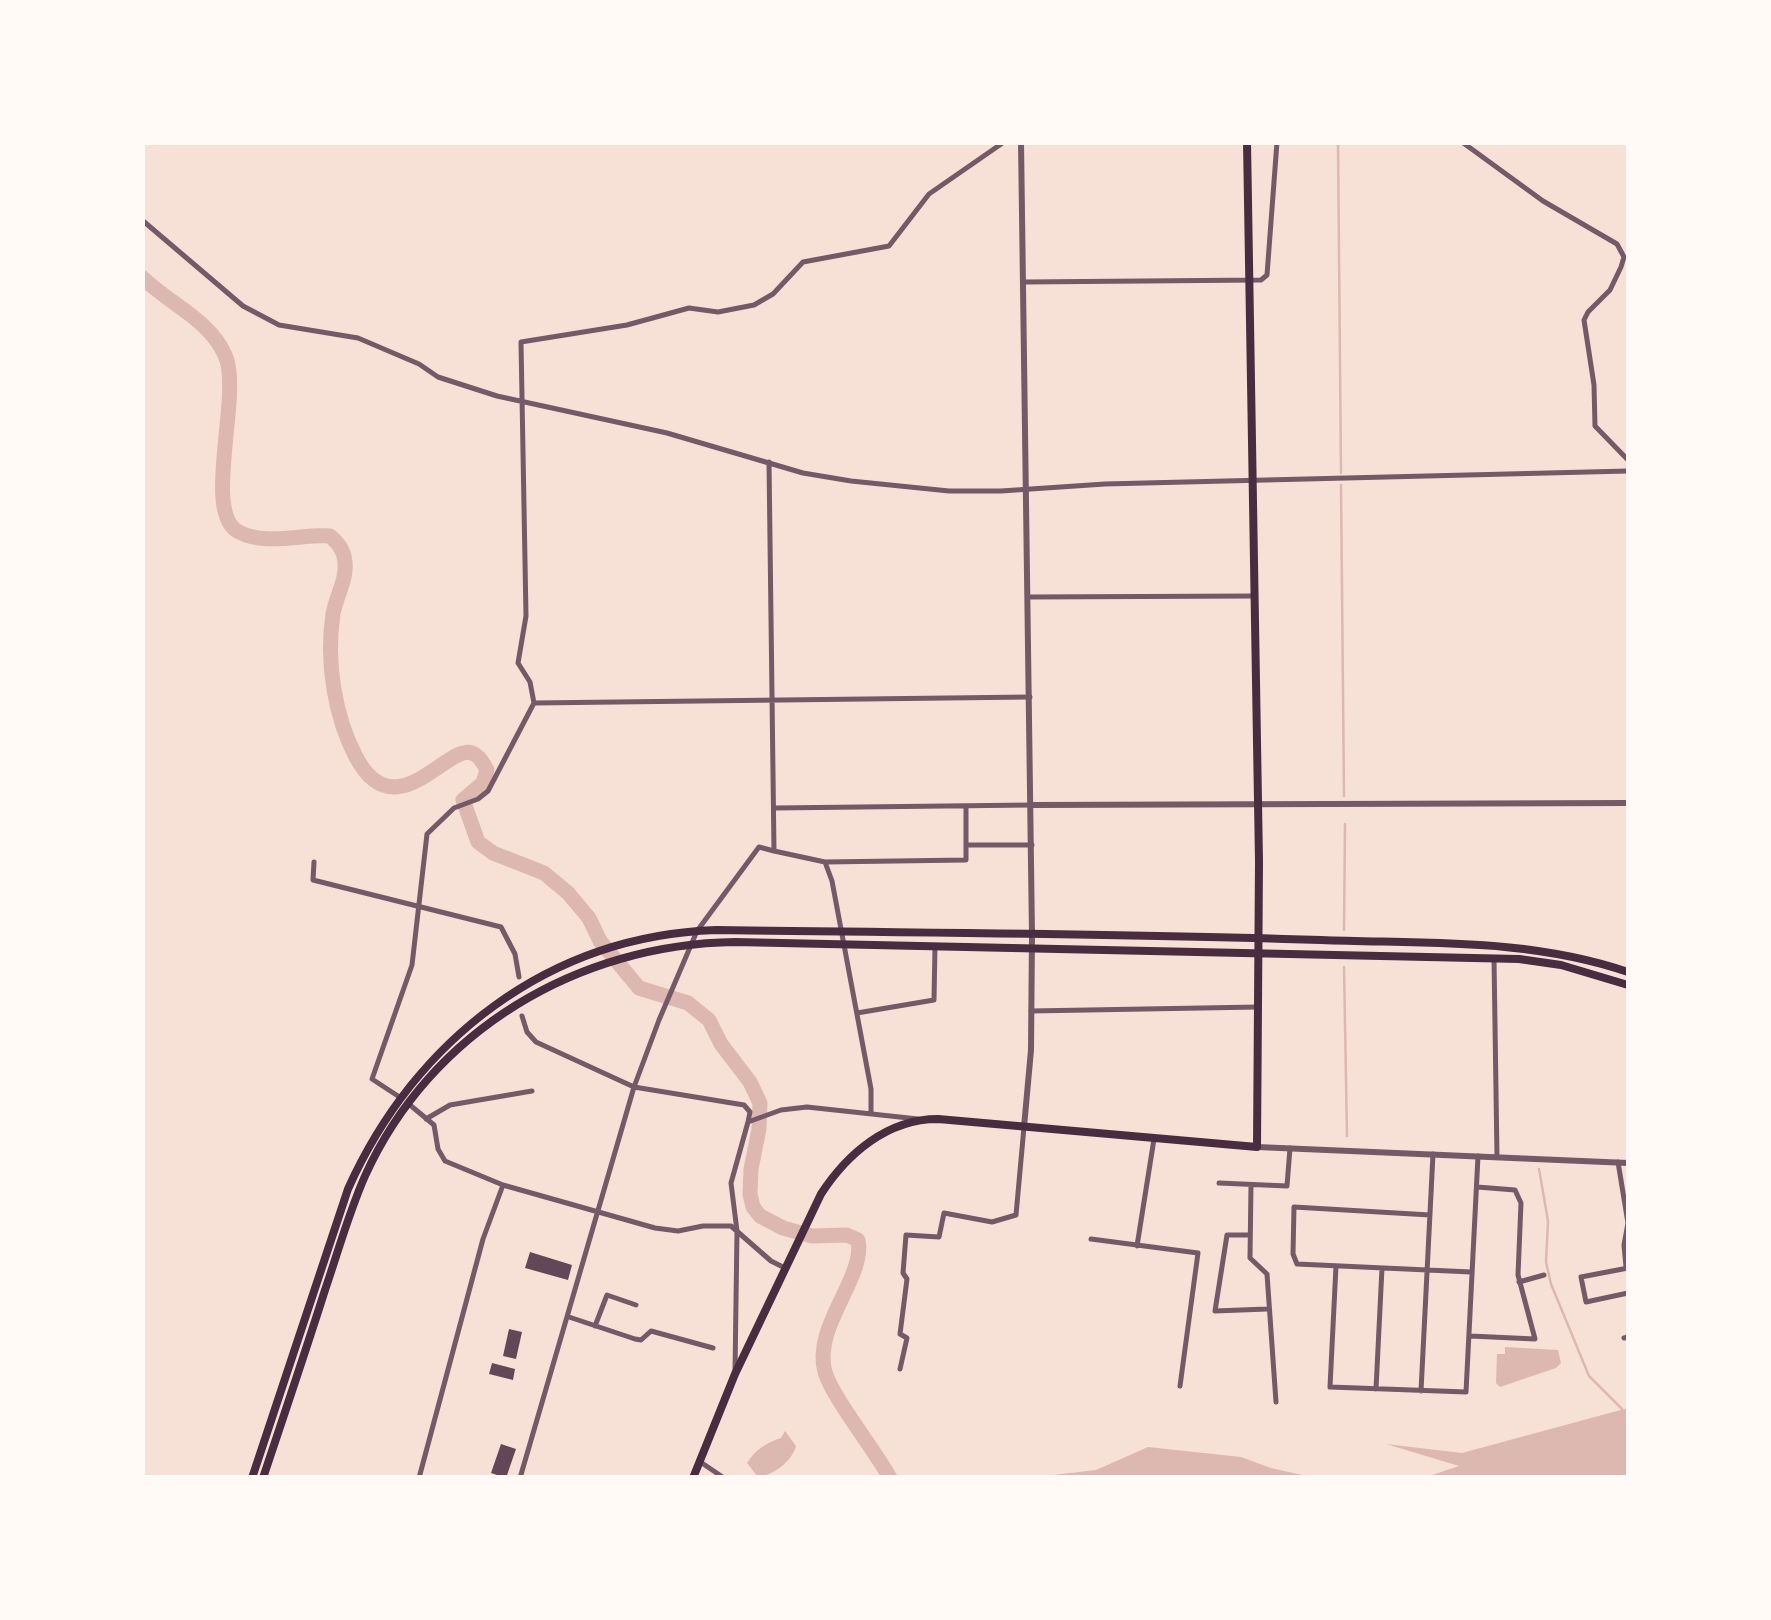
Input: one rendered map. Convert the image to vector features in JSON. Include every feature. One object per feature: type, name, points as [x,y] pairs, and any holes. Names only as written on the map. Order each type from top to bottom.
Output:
[{"type":"main road","points":[[692,1478],[735,1374],[807,1221],[836,1172],[862,1147],[888,1131],[926,1120],[1257,1146],[1258,804],[1248,142]]},
{"type":"main road","points":[[252,1478],[348,1190],[363,1155],[399,1097],[441,1050],[505,997],[557,968],[602,951],[697,931],[1259,938],[1524,947],[1628,972]]},
{"type":"main road","points":[[264,1478],[365,1176],[409,1104],[452,1053],[511,1006],[555,982],[607,961],[691,944],[1259,952],[1494,958],[1561,966],[1628,985]]},
{"type":"street","points":[[786,1264],[770,1260],[731,1226],[678,1231],[598,1213],[503,1185],[445,1161],[438,1150],[434,1126],[372,1080],[412,965],[427,834],[454,808],[483,796],[494,783],[534,703],[530,682],[518,663],[526,616],[521,342],[628,325],[689,308],[718,312],[754,306],[773,294],[803,262],[883,250],[930,194],[1004,142]]},
{"type":"street","points":[[900,1369],[907,1338],[900,1334],[908,1279],[903,1273],[906,1236],[939,1237],[944,1213],[992,1222],[1016,1215],[1032,949],[1022,142]]},
{"type":"street","points":[[1025,282],[1261,280],[1267,275],[1277,142]]},
{"type":"street","points":[[1462,142],[1543,201],[1618,244],[1624,257],[1622,267],[1610,290],[1588,312],[1585,332],[1594,385],[1595,426],[1628,460]]},
{"type":"street","points":[[142,220],[203,274],[263,318],[279,325],[358,338],[419,364],[438,377],[497,396],[682,437],[803,473],[890,487],[949,491],[1253,479],[1628,472]]},
{"type":"street","points":[[770,462],[774,850]]},
{"type":"street","points":[[1029,598],[1254,596]]},
{"type":"street","points":[[534,703],[1030,697]]},
{"type":"street","points":[[775,808],[1628,803]]},
{"type":"street","points":[[520,1478],[634,1087],[697,931],[759,847],[825,862],[966,860],[966,806]]},
{"type":"street","points":[[966,846],[1032,845]]},
{"type":"street","points":[[314,862],[313,880],[502,927],[519,978]]},
{"type":"street","points":[[825,862],[858,1012],[871,1114]]},
{"type":"street","points":[[858,1012],[934,1000],[935,946]]},
{"type":"street","points":[[1494,958],[1496,1157]]},
{"type":"street","points":[[1031,1010],[1258,1007]]},
{"type":"street","points":[[522,1016],[527,1032],[536,1042],[634,1087],[744,1105],[750,1112],[751,1121],[731,1183],[738,1232],[735,1374]]},
{"type":"street","points":[[426,1119],[450,1105],[532,1091]]},
{"type":"street","points":[[751,1121],[781,1110],[807,1107],[926,1120]]},
{"type":"street","points":[[1137,1246],[1154,1139]]},
{"type":"street","points":[[1257,1146],[1628,1162]]},
{"type":"street","points":[[1218,1183],[1287,1186],[1290,1148]]},
{"type":"street","points":[[1421,1391],[1433,1154]]},
{"type":"street","points":[[1336,1266],[1330,1386],[1466,1392],[1478,1156]]},
{"type":"street","points":[[1618,1162],[1628,1223],[1624,1244],[1627,1268],[1582,1277],[1586,1302],[1628,1294]]},
{"type":"street","points":[[419,1478],[483,1239],[503,1185]]},
{"type":"street","points":[[1251,1185],[1250,1258],[1267,1274],[1276,1402]]},
{"type":"street","points":[[1470,1336],[1535,1339],[1519,1282],[1521,1203],[1515,1190],[1476,1187]]},
{"type":"street","points":[[1430,1215],[1294,1208],[1292,1254],[1297,1264],[1471,1272]]},
{"type":"street","points":[[1250,1235],[1227,1235],[1215,1311],[1268,1309]]},
{"type":"street","points":[[1092,1239],[1198,1253],[1180,1386]]},
{"type":"street","points":[[1376,1389],[1382,1268]]},
{"type":"street","points":[[1519,1282],[1544,1275]]},
{"type":"street","points":[[595,1326],[607,1295],[636,1305]]},
{"type":"street","points":[[569,1317],[635,1339],[641,1340],[651,1331],[712,1348]]},
{"type":"street","points":[[700,1460],[724,1478]]},
{"type":"shaded area","points":[[1505,1347],[1558,1350],[1561,1363],[1500,1387],[1496,1383],[1497,1354],[1505,1354]]},
{"type":"shaded area","points":[[1628,1408],[1628,1477],[1426,1477],[1459,1466],[1386,1444],[1462,1453]]},
{"type":"shaded area","points":[[785,1431],[796,1446],[794,1452],[782,1466],[758,1477],[747,1463],[761,1447],[781,1438]]},
{"type":"shaded area","points":[[1148,1447],[1241,1457],[1311,1477],[1037,1477],[1096,1470]]},
{"type":"building","points":[[530,1252],[572,1265],[568,1280],[525,1268]]},
{"type":"building","points":[[509,1329],[522,1332],[516,1359],[503,1356]]},
{"type":"building","points":[[492,1363],[515,1369],[513,1380],[489,1374]]},
{"type":"building","points":[[501,1444],[516,1449],[506,1478],[491,1473]]},
{"type":"waterway","points":[[1338,142],[1341,473]]},
{"type":"waterway","points":[[142,277],[209,331],[225,355],[229,396],[223,502],[228,521],[239,532],[260,538],[330,536],[342,550],[344,575],[334,607],[331,668],[348,741],[371,778],[387,786],[404,786],[462,753],[479,758],[487,770],[483,783],[463,800],[478,842],[493,853],[544,873],[568,893],[589,918],[600,941],[639,988],[688,1003],[709,1020],[721,1044],[750,1082],[760,1103],[750,1194],[760,1216],[812,1236],[847,1235],[858,1240],[854,1270],[826,1338],[825,1372],[890,1478]]},
{"type":"waterway","points":[[1341,485],[1344,796]]},
{"type":"waterway","points":[[1344,930],[1345,824]]},
{"type":"waterway","points":[[1344,967],[1347,1136]]},
{"type":"waterway","points":[[1539,1169],[1548,1221],[1546,1262],[1551,1284],[1589,1376],[1622,1409]]}]
